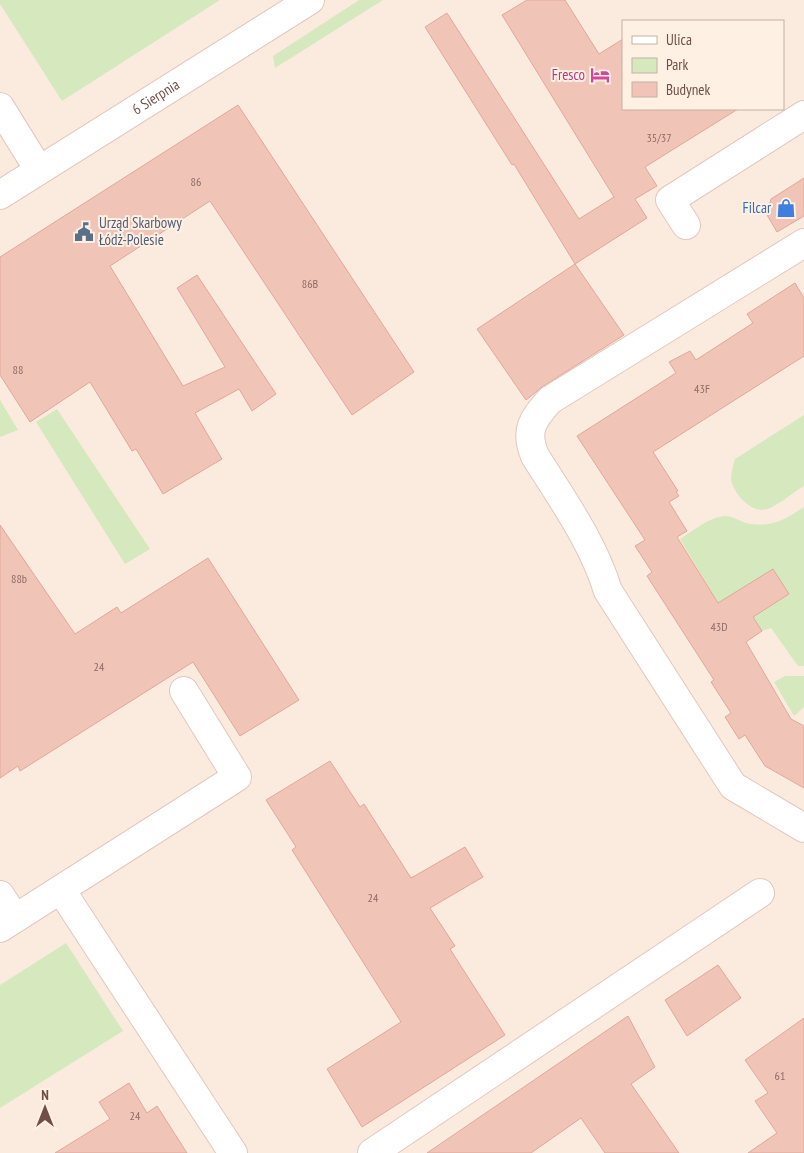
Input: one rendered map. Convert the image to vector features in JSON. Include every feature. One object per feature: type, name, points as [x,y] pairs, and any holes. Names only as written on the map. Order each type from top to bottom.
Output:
[{"type":"street","name":"6 Sierpnia","points":[[0,195],[310,0]]},
{"type":"street","points":[[0,107],[39,170]]},
{"type":"street","points":[[686,225],[670,200],[804,115]]},
{"type":"street","points":[[804,243],[550,400],[539,412],[530,428],[530,443],[535,456],[585,536],[603,575],[608,592],[733,786],[804,828]]},
{"type":"street","points":[[0,895],[8,923],[237,777],[184,691]]},
{"type":"street","points":[[61,890],[233,1153]]},
{"type":"street","points":[[372,1153],[760,893]]},
{"type":"green space","points":[[0,0],[220,0],[62,101],[0,4]]},
{"type":"green space","points":[[359,0],[383,0],[275,68],[273,56]]},
{"type":"green space","points":[[0,400],[18,430],[0,437]]},
{"type":"green space","points":[[57,409],[150,549],[125,564],[36,422]]},
{"type":"green space","points":[[804,415],[804,486],[767,509],[761,510],[749,505],[739,496],[732,485],[731,476],[735,459]]},
{"type":"green space","points":[[804,507],[804,666],[798,666],[771,628],[762,631],[737,592],[718,603],[680,539],[701,525],[719,517],[728,516],[746,523],[771,524],[784,519]]},
{"type":"green space","points":[[785,676],[804,676],[804,707],[794,716],[774,682]]},
{"type":"green space","points":[[66,943],[123,1031],[0,1108],[0,985]]},
{"type":"building","points":[[527,0],[565,0],[599,54],[622,40],[622,110],[736,110],[645,167],[657,186],[635,199],[647,218],[575,264],[514,164],[512,165],[425,27],[447,13],[579,219],[614,197],[502,15]]},
{"type":"building","points":[[238,105],[414,372],[352,415],[210,201],[110,266],[183,386],[225,367],[177,288],[197,275],[276,394],[252,411],[239,389],[195,413],[222,459],[163,494],[136,449],[132,451],[90,382],[30,422],[0,375],[0,257]]},
{"type":"building","name":"Filcar","points":[[804,178],[804,216],[777,232],[767,215],[771,199]]},
{"type":"building","points":[[575,264],[624,335],[542,387],[526,400],[477,329]]},
{"type":"building","points":[[795,283],[804,298],[804,356],[653,452],[678,491],[676,492],[679,496],[669,502],[687,531],[677,537],[718,603],[773,569],[789,594],[753,617],[762,631],[746,642],[791,719],[804,726],[804,788],[765,766],[745,735],[739,739],[725,717],[731,713],[711,682],[714,680],[647,576],[652,572],[635,546],[645,540],[577,436],[676,373],[669,362],[690,351],[696,360],[753,323],[747,314]]},
{"type":"building","points":[[0,525],[75,634],[117,607],[121,613],[208,558],[299,700],[240,736],[193,662],[20,771],[18,766],[0,778]]},
{"type":"building","points":[[330,761],[360,807],[364,804],[411,878],[465,847],[483,877],[430,908],[455,946],[450,949],[505,1035],[362,1127],[327,1069],[401,1022],[292,850],[296,847],[266,800]]},
{"type":"building","points":[[718,965],[741,998],[687,1036],[665,1000]]},
{"type":"building","points":[[628,1016],[655,1067],[631,1084],[679,1153],[605,1153],[581,1118],[531,1153],[427,1153]]},
{"type":"building","points":[[804,1018],[804,1153],[748,1153],[777,1133],[755,1101],[768,1093],[745,1060]]},
{"type":"building","points":[[129,1083],[147,1113],[157,1106],[187,1153],[55,1153],[110,1119],[99,1102]]},
{"type":"place","name":"Fresco","points":[[600,75]]},
{"type":"place","name":"Filcar","points":[[786,208]]},
{"type":"place","name":"Urząd Skarbowy Łódż-Polesie","points":[[84,232]]}]
